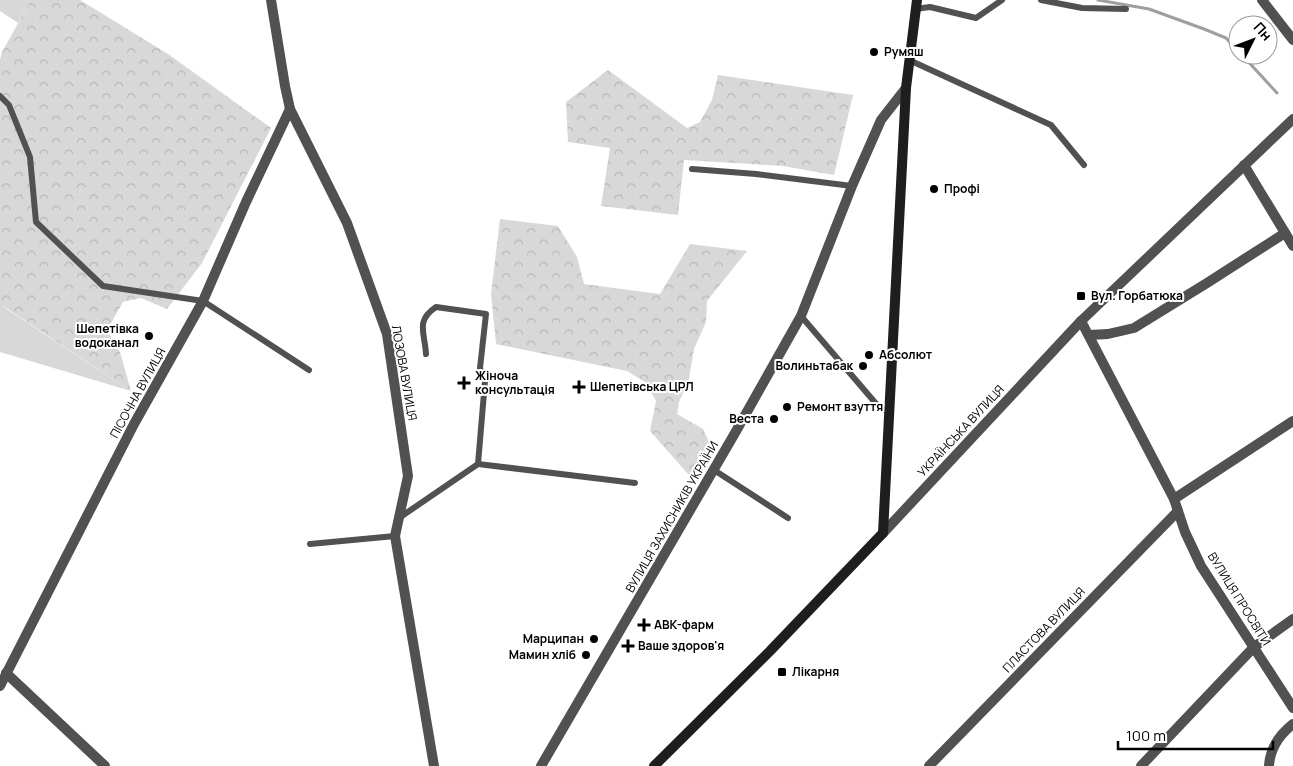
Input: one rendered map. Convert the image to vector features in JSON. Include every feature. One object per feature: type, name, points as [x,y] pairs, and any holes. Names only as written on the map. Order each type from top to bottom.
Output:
[{"type":"main road","points":[[883,533],[906,88],[916,4]]},
{"type":"main road","name":"УКРАЇНСЬКА ВУЛИЦЯ","points":[[654,766],[883,533]]},
{"type":"street","name":"ЛОЗОВА ВУЛИЦЯ","points":[[271,0],[290,109],[347,223],[387,334],[408,476],[395,536],[434,766]]},
{"type":"street","points":[[1262,0],[1293,40]]},
{"type":"street","name":"ВУЛИЦЯ ЗАХИСНИКІВ УКРАЇНИ","points":[[541,766],[714,470],[801,316],[852,186],[881,120],[906,88]]},
{"type":"street","name":"ПІСОЧНА ВУЛИЦЯ","points":[[0,686],[134,424],[204,301],[246,202],[290,109]]},
{"type":"street","name":"УКРАЇНСЬКА ВУЛИЦЯ","points":[[883,533],[1081,321],[1293,119]]},
{"type":"street","points":[[1244,165],[1293,246]]},
{"type":"street","points":[[1089,336],[1134,328],[1207,284],[1285,233]]},
{"type":"street","name":"ВУЛИЦЯ ПРОСВІТИ","points":[[1081,321],[1174,499],[1185,532],[1201,566],[1293,708]]},
{"type":"street","points":[[1174,499],[1293,421]]},
{"type":"street","name":"ПЛАСТОВА ВУЛИЦЯ","points":[[929,766],[1178,511]]},
{"type":"street","points":[[1142,766],[1254,647],[1293,619]]},
{"type":"street","points":[[6,673],[105,766]]},
{"type":"street","points":[[1269,766],[1270,755],[1282,734],[1293,724]]},
{"type":"lane","points":[[916,4],[976,18],[1002,0]]},
{"type":"lane","points":[[1041,0],[1082,8],[1126,9]]},
{"type":"lane","points":[[909,60],[1051,125],[1084,165]]},
{"type":"lane","points":[[0,96],[9,105],[30,156],[36,222],[103,286],[204,301],[309,370]]},
{"type":"lane","points":[[692,169],[756,174],[852,186]]},
{"type":"lane","points":[[426,354],[426,340],[422,326],[423,319],[436,307],[486,314],[480,368],[485,381],[478,464]]},
{"type":"lane","points":[[801,316],[878,406],[889,412]]},
{"type":"lane","points":[[399,518],[478,464],[635,483]]},
{"type":"lane","points":[[714,470],[788,518]]},
{"type":"lane","points":[[310,544],[395,536]]},
{"type":"green space","points":[[0,0],[31,0],[18,23],[0,11]]},
{"type":"green space","points":[[31,0],[80,0],[168,54],[271,128],[202,263],[167,309],[141,298],[123,302],[107,330],[120,352],[131,391],[0,304],[0,60],[2,52]]},
{"type":"green space","points":[[608,70],[687,128],[700,122],[712,100],[718,75],[853,95],[834,175],[783,166],[684,160],[678,215],[601,206],[610,148],[568,142],[566,102]]},
{"type":"green space","points":[[500,219],[558,226],[577,257],[584,284],[660,294],[690,244],[747,251],[707,301],[706,322],[694,349],[689,379],[679,402],[677,414],[703,429],[713,450],[696,483],[650,431],[656,401],[645,382],[627,371],[496,344],[491,294]]},
{"type":"green space","points":[[0,302],[5,308],[131,391],[0,352]]},
{"type":"waterway","points":[[1098,0],[1149,9],[1204,29],[1228,40]]},
{"type":"waterway","points":[[1251,65],[1277,93]]},
{"type":"place","name":"Румяш","points":[[874,52]]},
{"type":"place","name":"Профі","points":[[934,189]]},
{"type":"place","name":"Вул. Горбатюка","points":[[1081,296]]},
{"type":"place","name":"Шепетівка водоканал","points":[[149,336]]},
{"type":"place","name":"Абсолют","points":[[869,355]]},
{"type":"place","name":"Волиньтабак","points":[[863,366]]},
{"type":"place","name":"Жіноча консультація","points":[[464,383]]},
{"type":"place","name":"Шепетівська ЦРЛ","points":[[579,387]]},
{"type":"place","name":"Ремонт взуття","points":[[787,407]]},
{"type":"place","name":"Веста","points":[[774,419]]},
{"type":"place","name":"АВК-фарм","points":[[644,625]]},
{"type":"place","name":"Марципан","points":[[594,639]]},
{"type":"place","name":"Ваше здоров'я","points":[[628,646]]},
{"type":"place","name":"Мамин хліб","points":[[586,655]]},
{"type":"place","name":"Лікарня","points":[[782,672]]}]
